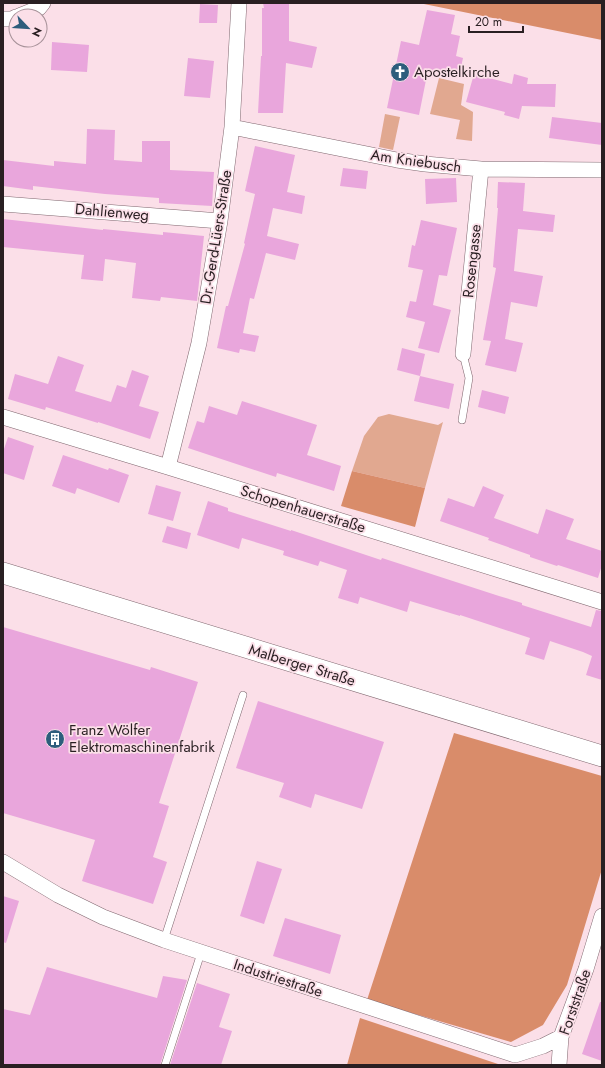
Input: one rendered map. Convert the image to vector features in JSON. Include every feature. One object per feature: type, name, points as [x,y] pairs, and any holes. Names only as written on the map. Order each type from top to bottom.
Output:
[{"type":"street","name":"Dr.-Gerd-Lüers-Straße","points":[[168,467],[199,343],[220,221],[232,127],[239,3]]},
{"type":"street","name":"Am Kniebusch","points":[[232,127],[397,160],[425,164],[482,169],[602,170]]},
{"type":"street","name":"Rosengasse","points":[[463,354],[482,169]]},
{"type":"street","name":"Dahlienweg","points":[[3,204],[220,221]]},
{"type":"street","name":"Schopenhauerstraße","points":[[3,417],[602,602]]},
{"type":"street","name":"Malberger Straße","points":[[3,573],[602,756]]},
{"type":"street","name":"Industriestraße","points":[[3,862],[58,895],[97,914],[164,940],[515,1055],[543,1046],[561,1036]]},
{"type":"street","name":"Forststraße","points":[[559,1065],[561,1036],[586,969],[602,916]]},
{"type":"lane","points":[[462,420],[469,378],[463,354]]},
{"type":"lane","points":[[164,940],[243,695]]},
{"type":"lane","points":[[165,1065],[201,952]]},
{"type":"shaded area","points":[[419,3],[602,3],[602,40]]},
{"type":"shaded area","points":[[439,78],[464,84],[461,105],[473,112],[472,141],[456,139],[460,120],[430,114]]},
{"type":"shaded area","points":[[385,114],[400,117],[393,150],[379,147]]},
{"type":"shaded area","points":[[389,414],[438,425],[443,422],[425,488],[352,471],[364,436],[378,417]]},
{"type":"shaded area","points":[[352,471],[425,488],[415,527],[341,506]]},
{"type":"shaded area","points":[[454,733],[602,776],[602,869],[567,985],[543,1025],[511,1042],[367,1000]]},
{"type":"shaded area","points":[[360,1018],[501,1065],[347,1065]]},
{"type":"building","points":[[263,3],[289,3],[289,41],[317,47],[312,68],[286,63],[283,113],[258,113],[262,56]]},
{"type":"building","points":[[200,4],[218,5],[217,23],[199,23]]},
{"type":"building","points":[[427,10],[455,15],[451,34],[460,36],[456,56],[463,58],[459,76],[428,70],[419,115],[387,108],[401,41],[419,45]]},
{"type":"building","points":[[52,42],[89,45],[87,72],[51,70]]},
{"type":"building","points":[[188,58],[214,61],[210,98],[184,96]]},
{"type":"building","points":[[474,74],[512,84],[514,74],[528,78],[527,84],[556,84],[555,107],[522,106],[519,119],[504,115],[505,112],[466,102]]},
{"type":"building","points":[[552,117],[602,123],[602,145],[549,138]]},
{"type":"building","points":[[87,129],[115,130],[114,160],[142,162],[142,141],[170,141],[170,170],[214,172],[212,206],[159,203],[159,198],[33,186],[33,190],[3,186],[3,160],[54,166],[54,161],[86,164]]},
{"type":"building","points":[[255,146],[295,155],[287,192],[305,196],[302,214],[273,208],[267,236],[299,244],[295,260],[266,253],[254,299],[250,298],[243,333],[259,336],[255,352],[240,349],[239,353],[217,348],[226,306],[228,306],[245,244],[255,194],[245,191]]},
{"type":"building","points":[[343,168],[368,171],[366,189],[340,186]]},
{"type":"building","points":[[456,178],[457,202],[426,204],[425,179]]},
{"type":"building","points":[[498,182],[525,183],[523,211],[555,215],[553,232],[518,229],[514,271],[543,276],[537,307],[511,302],[505,339],[523,343],[516,372],[485,365],[491,341],[483,340],[496,268],[493,267],[498,208]]},
{"type":"building","points":[[3,219],[103,230],[163,235],[163,232],[204,236],[197,301],[161,297],[160,301],[132,298],[136,263],[105,259],[103,281],[81,279],[84,255],[3,247]]},
{"type":"building","points":[[421,220],[457,228],[447,276],[439,275],[433,305],[451,310],[439,353],[418,348],[425,322],[406,317],[410,301],[416,302],[423,270],[408,267],[412,245],[415,246]]},
{"type":"building","points":[[402,348],[425,354],[420,376],[397,370]]},
{"type":"building","points":[[58,356],[84,365],[75,391],[111,402],[117,385],[126,388],[132,370],[149,376],[139,406],[159,412],[150,439],[46,407],[45,410],[8,399],[15,374],[48,384]]},
{"type":"building","points":[[420,376],[454,384],[449,409],[414,401]]},
{"type":"building","points":[[482,390],[509,397],[505,414],[478,407]]},
{"type":"building","points":[[242,401],[317,425],[307,455],[341,466],[334,491],[277,473],[276,477],[188,448],[197,421],[204,423],[209,406],[237,415]]},
{"type":"building","points":[[8,437],[34,446],[24,480],[3,473],[3,452]]},
{"type":"building","points":[[63,455],[108,470],[109,468],[129,475],[119,503],[77,488],[75,494],[52,486]]},
{"type":"building","points":[[156,485],[181,492],[173,521],[148,514]]},
{"type":"building","points":[[483,486],[504,495],[494,518],[538,534],[546,509],[574,519],[566,539],[602,551],[602,565],[598,578],[530,557],[530,555],[488,540],[489,538],[440,521],[448,498],[474,507]]},
{"type":"building","points":[[208,501],[228,508],[228,511],[381,560],[382,558],[591,627],[596,610],[602,611],[602,680],[586,675],[592,656],[583,652],[550,641],[544,660],[525,654],[530,638],[460,615],[410,601],[407,612],[360,597],[358,604],[338,598],[347,570],[320,561],[318,566],[283,555],[284,551],[242,538],[239,549],[197,535]]},
{"type":"building","points":[[167,526],[191,533],[187,549],[162,542]]},
{"type":"building","points":[[3,627],[150,670],[151,667],[198,682],[159,803],[169,806],[153,857],[167,862],[153,904],[82,881],[95,840],[3,813]]},
{"type":"building","points":[[258,701],[384,742],[362,809],[315,794],[311,808],[279,797],[284,783],[236,768]]},
{"type":"building","points":[[257,861],[282,869],[264,924],[240,916]]},
{"type":"building","points":[[3,896],[19,901],[6,943],[3,942]]},
{"type":"building","points":[[285,918],[341,935],[330,974],[273,956]]},
{"type":"building","points":[[47,967],[157,998],[163,976],[187,980],[160,1065],[3,1065],[3,1009],[30,1015]]},
{"type":"building","points":[[197,983],[230,994],[219,1027],[232,1031],[221,1065],[170,1065]]},
{"type":"building","points":[[600,1002],[602,1002],[602,1061],[582,1054]]},
{"type":"place","name":"Apostelkirche","points":[[400,72]]},
{"type":"place","name":"Franz Wölfer Elektromaschinenfabrik","points":[[55,739]]}]
